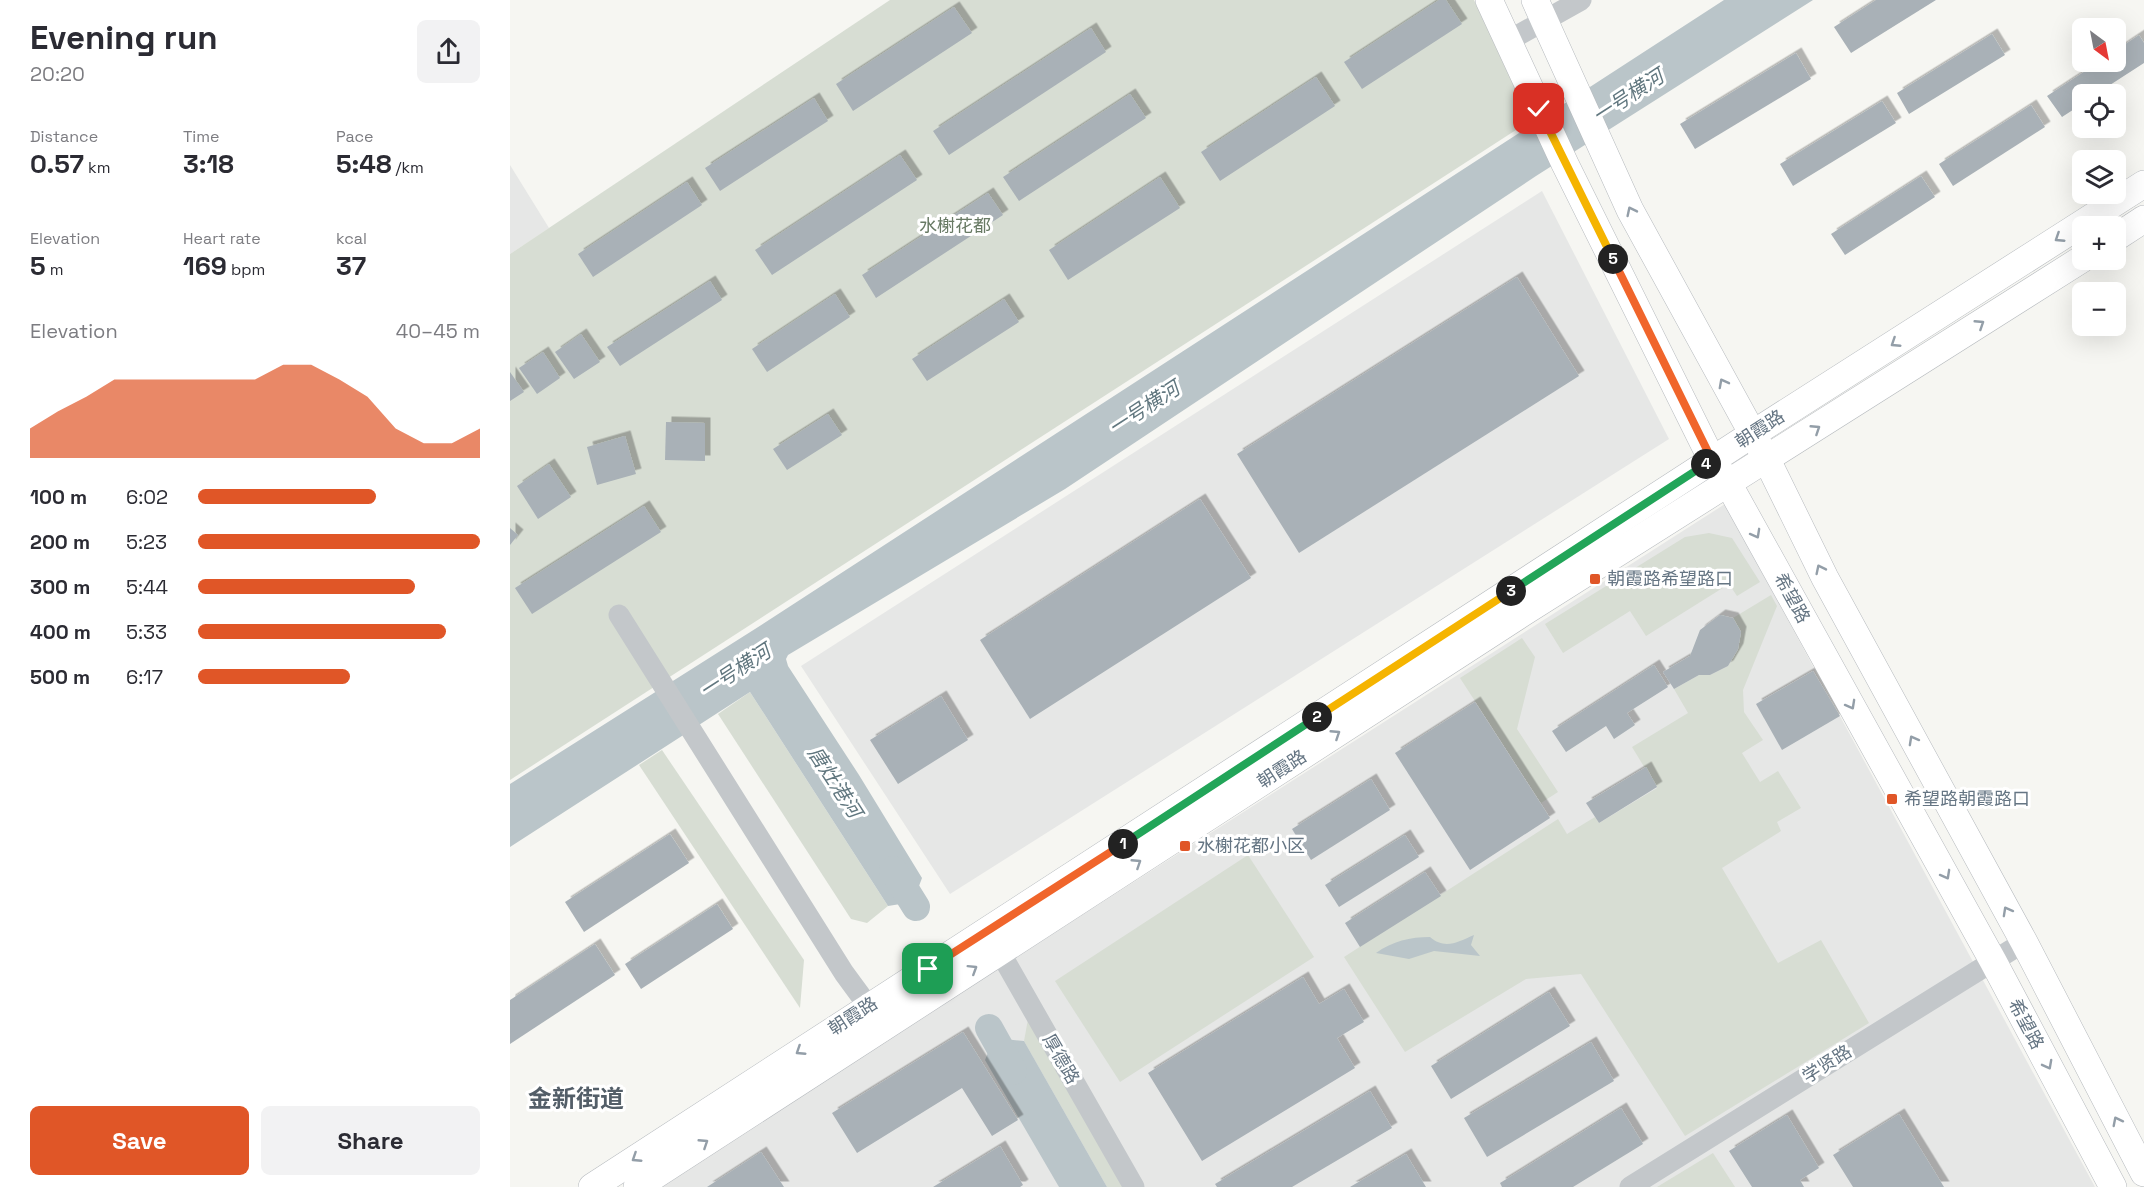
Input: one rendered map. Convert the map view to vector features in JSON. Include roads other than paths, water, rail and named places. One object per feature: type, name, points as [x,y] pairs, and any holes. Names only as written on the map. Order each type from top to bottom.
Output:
[{"type":"main road","name":"希望路","points":[[1489,0],[1565,164],[1712,460],[1728,483],[1993,961],[2113,1187]]},
{"type":"main road","name":"希望路","points":[[1540,11],[1600,138],[1630,210],[1751,435],[1767,460],[1825,578],[2024,942],[2144,1173]]},
{"type":"main road","name":"朝霞路","points":[[994,942],[1712,460],[2144,184]]},
{"type":"main road","points":[[2126,231],[2144,219]]},
{"type":"main road","name":"朝霞路","points":[[592,1187],[994,942],[1767,460],[2072,265]]},
{"type":"main road","name":"朝霞路","points":[[637,1187],[875,1016]]},
{"type":"street","points":[[1508,41],[1540,11],[1581,0]]},
{"type":"street","points":[[619,615],[875,1016]]},
{"type":"street","name":"厚德路","points":[[994,942],[1134,1187]]},
{"type":"street","name":"学贤路","points":[[1630,1187],[2024,942]]},
{"type":"water","name":"一号横河","points":[[1724,0],[1813,0],[1536,176],[1065,489],[788,655],[786,659],[788,666],[922,878],[913,902],[888,906],[750,692],[510,847],[510,784],[755,629]]},
{"type":"water","points":[[1474,935],[1471,945],[1480,956],[1434,951],[1409,959],[1376,953],[1389,945],[1409,939],[1430,937],[1446,944]]},
{"type":"water","points":[[994,1038],[1024,1041],[1107,1187],[1059,1187],[985,1060]]},
{"type":"waterway","name":"唐灶港河","points":[[893,870],[916,907]]},
{"type":"waterway","name":"唐灶港河","points":[[989,1028],[1013,1071]]},
{"type":"place","name":"朝霞路希望路口","points":[[1595,579]]},
{"type":"place","name":"希望路朝霞路口","points":[[1892,799]]},
{"type":"place","name":"水榭花都小区","points":[[1185,846]]},
{"type":"district","name":"金新街道","points":[[576,1099]]},
{"type":"park label","name":"水榭花都","points":[[955,226]]}]
